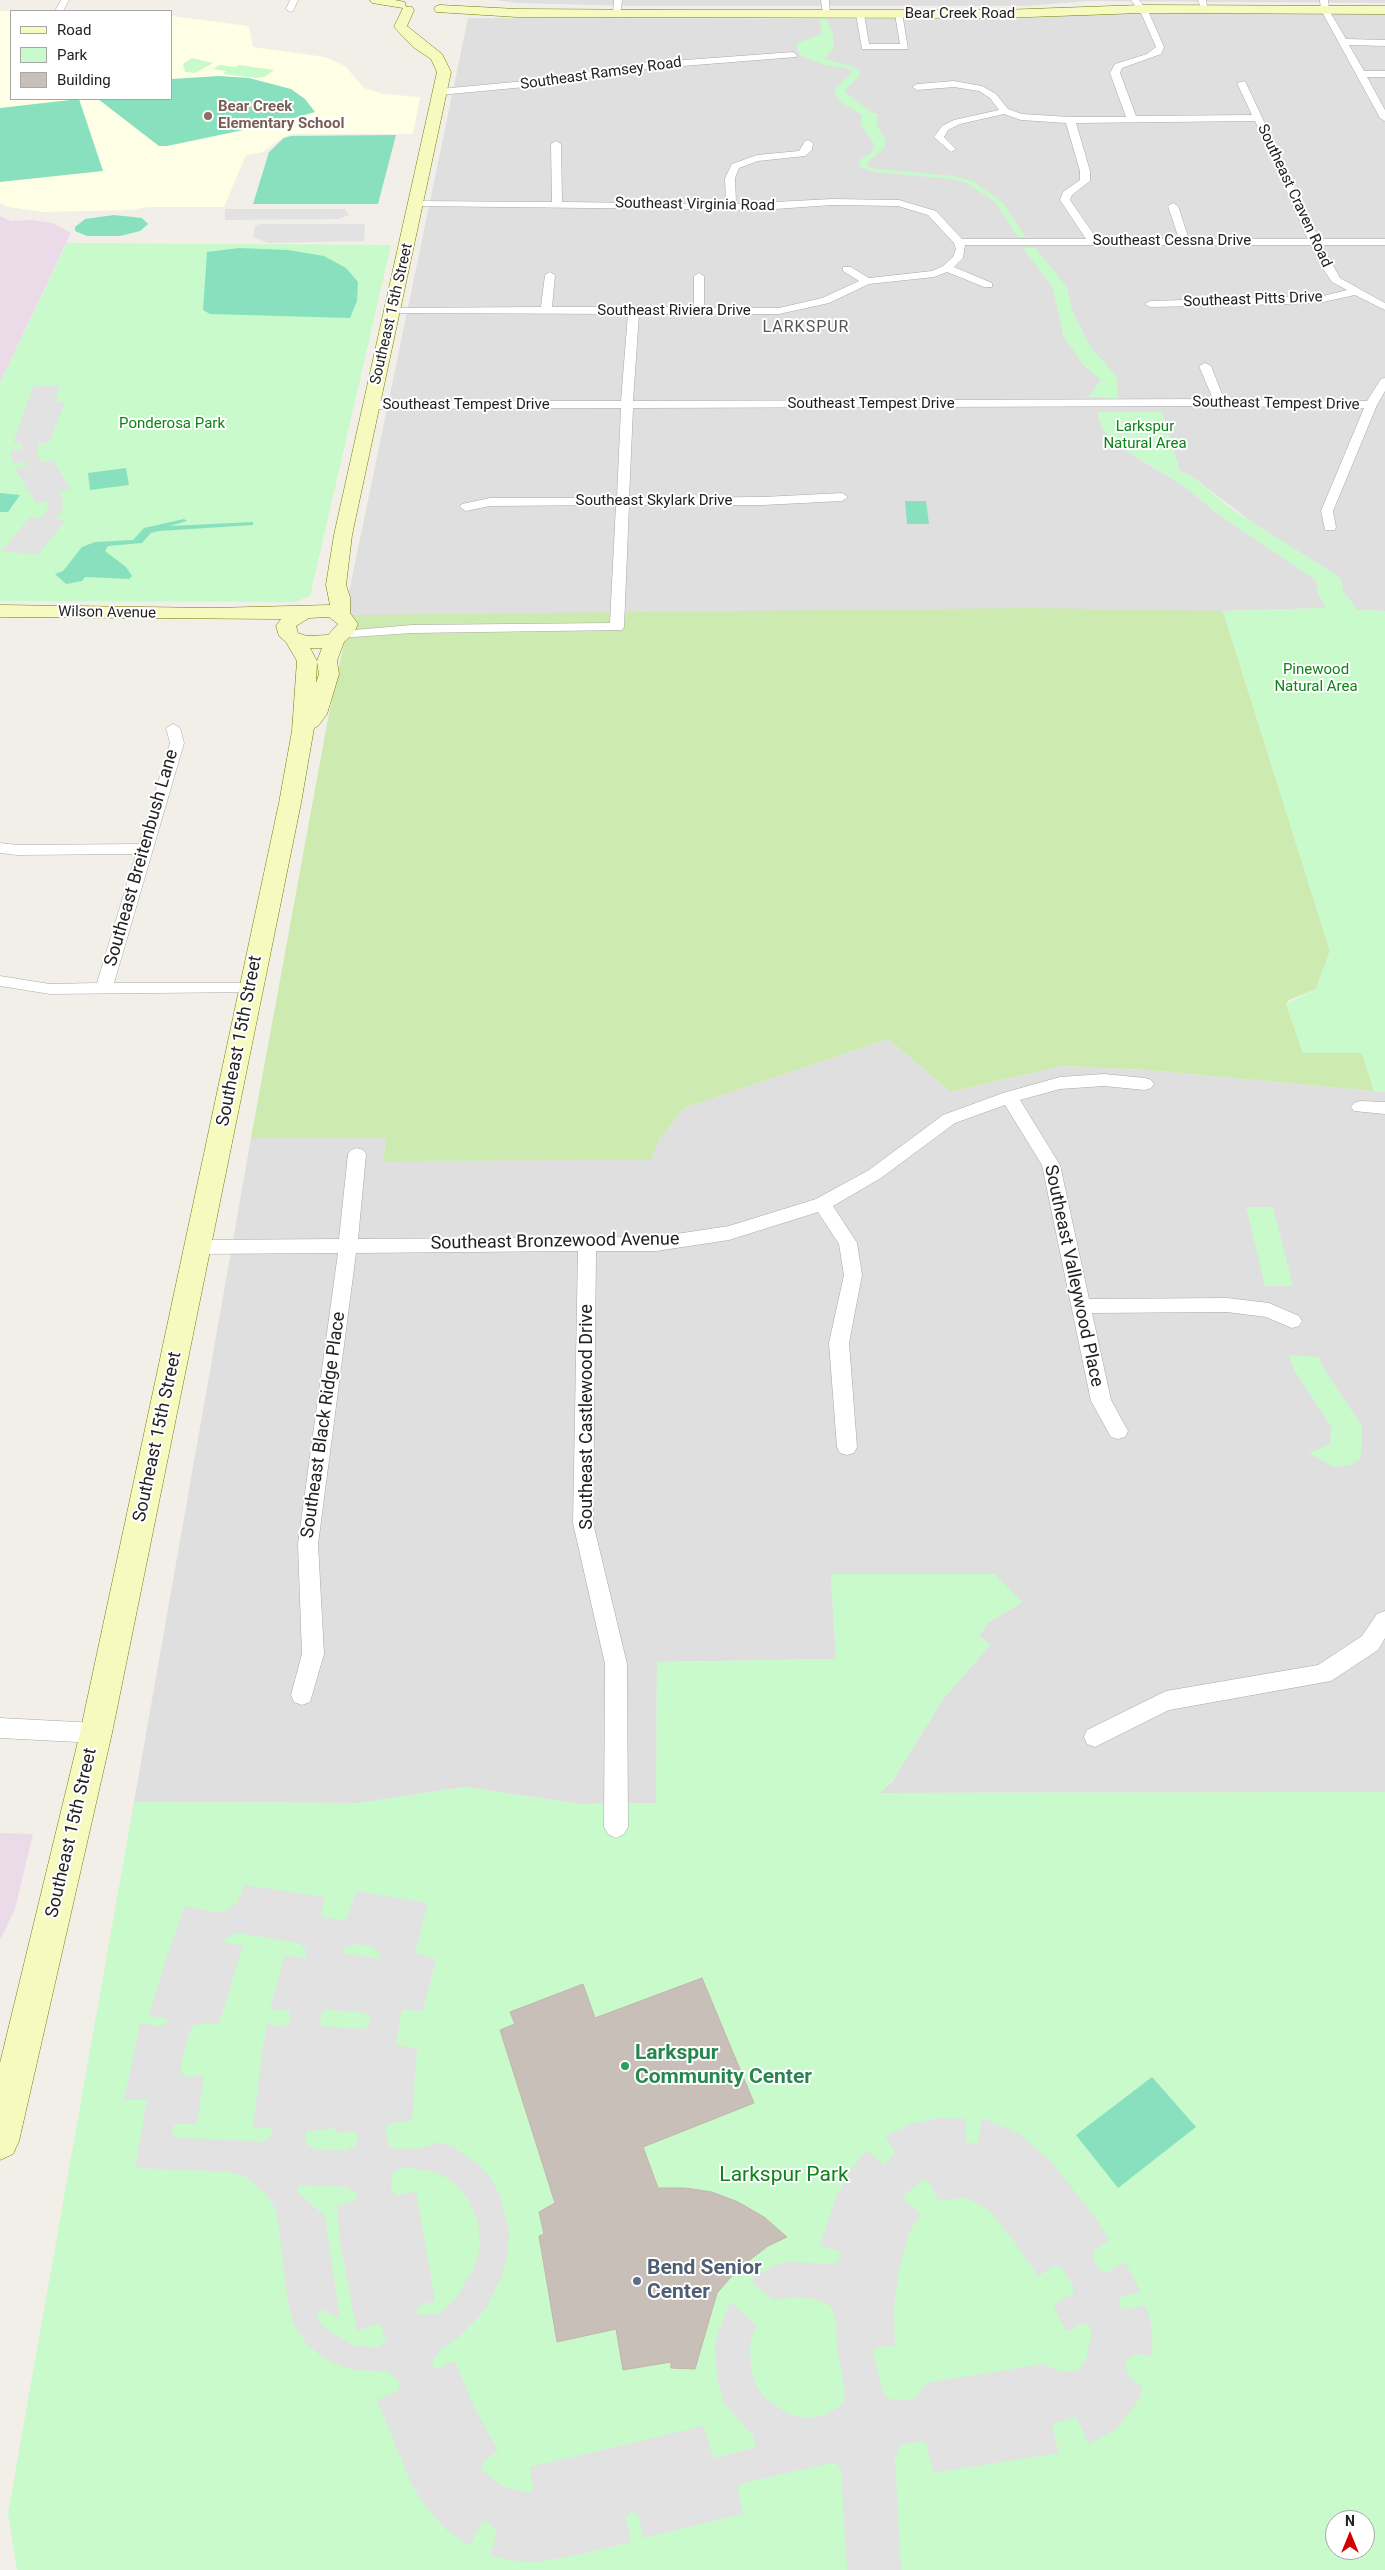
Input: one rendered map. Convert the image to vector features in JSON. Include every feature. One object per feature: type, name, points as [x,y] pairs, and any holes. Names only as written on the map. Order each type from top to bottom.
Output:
[{"type":"main road","name":"Bear Creek Road","points":[[376,0],[424,7],[617,14],[1008,14],[1138,4],[1325,5],[1385,10]]},
{"type":"main road","name":"Southeast 15th Street","points":[[303,731],[317,714],[329,674],[327,661],[341,626],[340,597],[336,585],[343,535],[444,72],[442,65],[412,29],[412,24],[424,7]]},
{"type":"main road","points":[[291,635],[290,621],[308,612],[336,585]]},
{"type":"main road","name":"Wilson Avenue","points":[[0,611],[213,614],[331,611],[341,626],[314,643],[265,623],[213,614]]},
{"type":"main road","name":"Southeast 15th Street","points":[[0,2141],[96,1733],[198,1247],[303,731],[307,662],[291,635]]},
{"type":"street","points":[[617,14],[618,0]]},
{"type":"street","points":[[825,0],[828,14]]},
{"type":"street","points":[[1132,119],[1114,74],[1118,66],[1150,56],[1158,52],[1160,47],[1138,4]]},
{"type":"street","points":[[1325,5],[1385,118]]},
{"type":"street","points":[[860,14],[865,47],[905,47],[899,14]]},
{"type":"street","points":[[1343,42],[1385,42]]},
{"type":"street","name":"Southeast Ramsey Road","points":[[440,92],[537,83],[632,67],[766,56],[792,56]]},
{"type":"street","points":[[1360,74],[1385,74]]},
{"type":"street","points":[[1242,83],[1258,118]]},
{"type":"street","points":[[917,87],[954,84],[982,89],[993,96],[1004,111],[957,122],[945,128],[940,137],[951,149]]},
{"type":"street","name":"Southeast Craven Road","points":[[1004,111],[1021,117],[1070,120],[1258,118],[1314,242],[1336,280],[1385,307]]},
{"type":"street","points":[[1070,120],[1085,171],[1085,181],[1067,194],[1065,200],[1093,241]]},
{"type":"street","points":[[731,206],[730,178],[736,166],[757,158],[802,154],[807,150],[808,143]]},
{"type":"street","points":[[556,144],[557,204]]},
{"type":"street","name":"Southeast Virginia Road","points":[[416,203],[778,207],[832,202],[899,203],[932,213],[959,242]]},
{"type":"street","points":[[1173,206],[1185,242]]},
{"type":"street","points":[[959,242],[961,249],[958,258],[947,268],[988,284]]},
{"type":"street","name":"Southeast Cessna Drive","points":[[959,242],[1385,242]]},
{"type":"street","name":"Southeast Riviera Drive","points":[[393,310],[779,311],[825,301],[867,281],[934,274],[947,268]]},
{"type":"street","points":[[847,269],[867,281]]},
{"type":"street","points":[[546,310],[550,275]]},
{"type":"street","points":[[698,311],[699,276]]},
{"type":"street","name":"Southeast Pitts Drive","points":[[1150,304],[1291,301],[1323,299],[1355,292]]},
{"type":"street","points":[[341,626],[412,628],[617,627],[627,404],[634,310]]},
{"type":"street","points":[[1206,366],[1220,402]]},
{"type":"street","points":[[1330,527],[1327,511],[1371,405],[1385,381]]},
{"type":"street","name":"Southeast Tempest Drive","points":[[370,405],[1220,402],[1371,405]]},
{"type":"street","name":"Southeast Skylark Drive","points":[[466,507],[490,502],[763,501],[842,497]]},
{"type":"street","name":"Southeast Breitenbush Lane","points":[[104,988],[177,743],[173,728]]},
{"type":"street","points":[[0,848],[17,850],[146,850]]},
{"type":"street","points":[[0,981],[50,989],[250,988]]},
{"type":"street","name":"Southeast Bronzewood Avenue","points":[[198,1247],[656,1244],[729,1233],[822,1204],[875,1174],[949,1119],[1060,1083],[1104,1080],[1145,1084]]},
{"type":"street","name":"Southeast Valleywood Place","points":[[1009,1098],[1029,1126],[1051,1165],[1101,1401],[1118,1431]]},
{"type":"street","points":[[1360,1107],[1385,1108]]},
{"type":"street","name":"Southeast Black Ridge Place","points":[[302,1695],[313,1654],[308,1544],[348,1246],[357,1154]]},
{"type":"street","points":[[822,1204],[848,1243],[853,1276],[840,1343],[847,1447]]},
{"type":"street","name":"Southeast Castlewood Drive","points":[[587,1245],[583,1523],[616,1664],[616,1827]]},
{"type":"street","points":[[1081,1306],[1227,1305],[1269,1310],[1292,1321]]},
{"type":"street","points":[[1095,1737],[1166,1701],[1323,1674],[1370,1643],[1385,1620]]},
{"type":"street","points":[[0,1728],[96,1733]]},
{"type":"shaded area","points":[[494,0],[1385,0],[1385,3],[1090,1],[1025,6],[631,6],[518,3]]},
{"type":"shaded area","name":"Bear Creek Elementary School","points":[[0,11],[10,11],[10,100],[172,100],[172,16],[249,26],[253,47],[325,57],[345,66],[364,88],[383,94],[420,97],[413,134],[292,134],[282,138],[263,152],[246,155],[224,207],[148,207],[131,210],[44,212],[8,207],[0,203]]},
{"type":"shaded area","points":[[1099,14],[1385,14],[1385,611],[1357,610],[1343,591],[1190,475],[1180,472],[1162,412],[1100,412],[1098,415],[1136,457],[1184,486],[1218,514],[1316,580],[1319,596],[1327,608],[1223,611],[344,616],[468,18],[1010,19]]},
{"type":"shaded area","points":[[225,209],[345,209],[349,215],[339,219],[225,220]]},
{"type":"shaded area","points":[[0,216],[11,221],[32,220],[52,223],[71,233],[0,383]]},
{"type":"shaded area","points":[[260,224],[365,224],[364,241],[268,243],[253,237],[255,226]]},
{"type":"shaded area","points":[[34,385],[60,385],[55,402],[65,402],[49,443],[39,443],[37,452],[41,462],[53,460],[70,489],[60,492],[63,500],[62,511],[56,519],[65,521],[38,555],[2,551],[30,517],[41,518],[48,509],[47,502],[36,503],[15,468],[27,466],[25,462],[14,464],[11,455],[11,450],[22,449],[22,443],[13,443]]},
{"type":"shaded area","points":[[888,1039],[951,1092],[1062,1066],[1146,1070],[1385,1092],[1385,1792],[879,1793],[892,1782],[943,1699],[990,1645],[979,1636],[989,1622],[1022,1602],[831,1574],[836,1659],[657,1662],[656,1803],[580,1804],[465,1787],[359,1803],[134,1802],[251,1138],[386,1138],[383,1161],[658,1141],[684,1108]]},
{"type":"shaded area","points":[[0,1833],[33,1834],[15,1909],[0,1940]]},
{"type":"shaded area","points":[[244,1885],[325,1897],[321,1916],[342,1921],[347,1918],[356,1891],[428,1903],[415,1953],[436,1959],[423,2011],[402,2010],[396,2042],[400,2046],[417,2048],[412,2121],[390,2123],[386,2127],[387,2140],[390,2147],[398,2149],[423,2148],[439,2142],[453,2147],[479,2165],[491,2178],[500,2195],[509,2232],[507,2258],[502,2275],[486,2309],[458,2338],[441,2349],[432,2362],[433,2367],[437,2369],[455,2361],[474,2407],[498,2451],[483,2462],[481,2469],[502,2486],[529,2493],[533,2488],[530,2467],[704,2426],[713,2458],[754,2448],[756,2443],[753,2436],[724,2403],[717,2377],[715,2348],[717,2336],[730,2302],[757,2326],[751,2340],[752,2374],[757,2387],[766,2399],[788,2414],[806,2418],[826,2415],[840,2406],[844,2400],[845,2392],[837,2348],[836,2320],[831,2306],[814,2299],[797,2297],[773,2300],[750,2280],[775,2265],[790,2262],[832,2264],[841,2260],[839,2251],[820,2245],[836,2198],[849,2172],[867,2150],[885,2166],[895,2152],[885,2136],[910,2124],[938,2118],[966,2119],[966,2141],[974,2144],[978,2142],[982,2118],[1020,2134],[1052,2163],[1093,2214],[1109,2240],[1094,2250],[1093,2258],[1098,2268],[1106,2273],[1125,2262],[1141,2292],[1122,2296],[1119,2299],[1120,2306],[1126,2309],[1146,2306],[1151,2323],[1153,2356],[1137,2354],[1126,2360],[1125,2365],[1129,2377],[1143,2388],[1137,2403],[1116,2429],[1089,2444],[1076,2417],[1054,2423],[1053,2429],[1059,2453],[933,2473],[926,2443],[921,2441],[901,2445],[895,2458],[901,2570],[847,2570],[841,2469],[836,2463],[740,2484],[738,2489],[743,2514],[643,2538],[639,2515],[631,2512],[626,2518],[631,2542],[579,2555],[536,2562],[521,2562],[490,2556],[497,2530],[485,2521],[481,2524],[470,2546],[445,2529],[425,2506],[411,2483],[377,2400],[398,2391],[400,2384],[389,2372],[356,2370],[343,2367],[322,2357],[306,2343],[293,2323],[287,2296],[278,2222],[275,2208],[267,2195],[246,2177],[231,2172],[135,2168],[147,2100],[124,2100],[140,2024],[161,2026],[168,2021],[166,2018],[149,2016],[164,1965],[185,1906],[215,1912],[226,1911],[237,1903]],"holes":[[[237,1933],[299,1943],[306,1949],[305,1958],[285,1955],[270,2009],[290,2011],[290,2022],[284,2026],[267,2024],[253,2128],[271,2128],[272,2134],[265,2141],[178,2138],[171,2132],[175,2124],[197,2124],[204,2076],[185,2077],[180,2070],[189,2032],[193,2026],[199,2024],[219,2024],[243,1946],[225,1943],[224,1939]],[[356,1944],[371,1946],[380,1953],[381,1959],[343,1953],[344,1948]],[[327,2010],[367,2013],[370,2018],[368,2026],[363,2029],[322,2026],[320,2023],[322,2012]],[[335,2128],[335,2133],[356,2131],[358,2140],[355,2146],[344,2151],[314,2149],[306,2143],[306,2132]],[[404,2167],[436,2172],[454,2182],[469,2201],[478,2222],[480,2246],[474,2268],[456,2298],[440,2313],[420,2315],[416,2312],[418,2307],[435,2300],[416,2192],[397,2195],[391,2191],[392,2175],[395,2171]],[[924,2179],[929,2182],[938,2200],[967,2198],[989,2210],[1014,2241],[1038,2276],[1056,2265],[1062,2269],[1073,2285],[1073,2293],[1053,2306],[1066,2331],[1084,2323],[1090,2327],[1092,2333],[1086,2360],[1078,2371],[1062,2372],[1042,2364],[926,2383],[916,2398],[894,2400],[884,2396],[873,2351],[877,2347],[895,2346],[894,2307],[899,2269],[909,2233],[921,2213],[905,2201],[904,2195]],[[302,2185],[346,2187],[357,2193],[354,2202],[337,2205],[340,2242],[357,2331],[380,2323],[386,2339],[379,2348],[352,2345],[326,2329],[317,2318],[319,2312],[323,2310],[340,2319],[325,2216],[298,2193],[297,2188]]]},
{"type":"green space","points":[[820,18],[826,18],[833,34],[834,48],[824,59],[854,67],[860,73],[845,90],[846,93],[872,113],[877,113],[877,125],[886,140],[885,147],[868,162],[868,166],[877,169],[953,176],[973,181],[1002,202],[1026,237],[1018,237],[995,202],[967,183],[951,179],[875,172],[860,167],[859,161],[872,152],[874,144],[861,125],[862,115],[841,102],[834,93],[836,87],[853,72],[846,68],[825,65],[801,56],[796,46],[800,42],[822,34]]},
{"type":"green space","points":[[192,58],[213,63],[195,73],[185,72],[183,64]]},
{"type":"green space","points":[[219,65],[236,67],[239,65],[274,70],[264,77],[256,78],[223,74],[226,71],[213,69]]},
{"type":"green space","points":[[219,76],[249,78],[291,89],[305,99],[315,112],[277,123],[167,146],[159,146],[99,100],[172,100],[172,79]]},
{"type":"green space","points":[[79,100],[103,171],[0,182],[0,108]]},
{"type":"green space","points":[[396,135],[378,204],[253,204],[269,152],[284,138],[291,136]]},
{"type":"green space","points":[[114,215],[142,218],[148,224],[140,231],[120,236],[87,236],[75,231],[75,227],[85,219]]},
{"type":"green space","name":"Ponderosa Park","points":[[67,243],[391,245],[310,596],[295,602],[0,601],[0,383]]},
{"type":"green space","points":[[239,248],[288,250],[324,256],[346,268],[358,282],[357,301],[350,318],[210,314],[203,310],[207,252]]},
{"type":"green space","name":"Larkspur Natural Area","points":[[1023,248],[1035,248],[1067,287],[1072,310],[1090,346],[1117,377],[1118,399],[1088,397],[1101,380],[1083,365],[1063,335],[1053,288]]},
{"type":"green space","name":"Pinewood Natural Area","points":[[1100,412],[1162,412],[1180,472],[1190,475],[1233,510],[1341,578],[1343,591],[1357,610],[1385,611],[1385,1092],[1374,1091],[1362,1053],[1303,1053],[1286,1004],[1316,989],[1330,951],[1223,611],[1326,608],[1319,596],[1316,580],[1218,514],[1184,486],[1125,450],[1104,432],[1098,418]]},
{"type":"green space","points":[[126,468],[129,485],[90,490],[88,473]]},
{"type":"green space","points":[[0,493],[20,495],[8,512],[0,512]]},
{"type":"green space","points":[[905,501],[926,501],[929,524],[907,524]]},
{"type":"green space","points":[[184,519],[187,521],[170,526],[253,522],[253,525],[159,531],[151,533],[142,543],[108,546],[105,551],[126,567],[132,576],[129,579],[85,577],[82,581],[66,584],[55,574],[63,571],[82,547],[95,542],[133,540],[144,528]]},
{"type":"green space","points":[[1031,608],[1223,611],[1330,951],[1316,989],[1289,1000],[1286,1004],[1303,1053],[1362,1053],[1374,1091],[1146,1070],[1062,1066],[951,1092],[888,1039],[684,1108],[658,1141],[651,1160],[383,1161],[386,1138],[251,1138],[327,724],[350,615]]},
{"type":"green space","points":[[1246,1207],[1273,1207],[1293,1286],[1265,1286]]},
{"type":"green space","points":[[1289,1355],[1319,1357],[1322,1366],[1362,1426],[1361,1458],[1351,1465],[1334,1467],[1309,1453],[1330,1444],[1331,1427],[1294,1370]]},
{"type":"green space","name":"Larkspur Park","points":[[831,1574],[994,1574],[1023,1602],[989,1622],[979,1636],[990,1645],[943,1699],[892,1782],[880,1793],[1385,1792],[1385,2570],[17,2570],[8,2513],[134,1802],[359,1803],[465,1787],[580,1804],[656,1803],[657,1662],[836,1659]]},
{"type":"green space","points":[[1152,2077],[1196,2127],[1118,2188],[1076,2135]]},
{"type":"building","points":[[702,1978],[754,2103],[643,2147],[658,2188],[685,2188],[712,2192],[738,2202],[764,2217],[787,2237],[768,2246],[738,2269],[717,2293],[695,2369],[671,2368],[671,2362],[623,2370],[616,2329],[557,2342],[539,2236],[544,2234],[539,2212],[555,2203],[500,2030],[515,2024],[510,2012],[583,1984],[595,2018]]},
{"type":"place","name":"Bear Creek Elementary School","points":[[208,116]]},
{"type":"place","name":"Larkspur Community Center","points":[[625,2066]]},
{"type":"place","name":"Bend Senior Center","points":[[637,2281]]},
{"type":"district","name":"LARKSPUR","points":[[806,328]]}]
